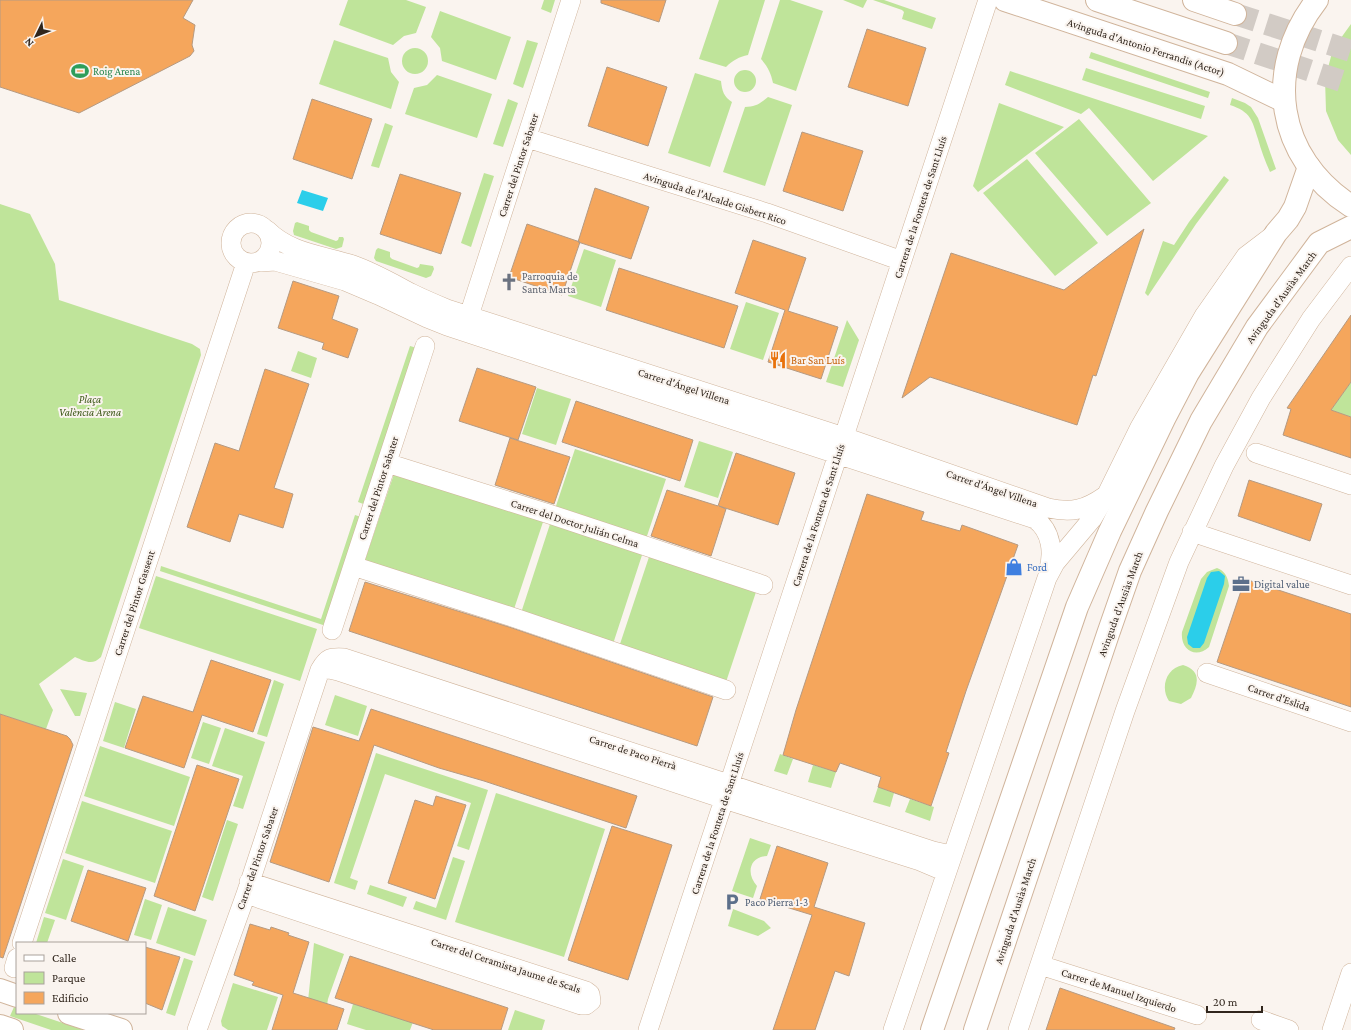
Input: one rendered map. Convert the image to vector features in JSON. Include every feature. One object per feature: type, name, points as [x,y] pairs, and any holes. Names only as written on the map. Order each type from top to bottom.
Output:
[{"type":"main road","name":"Avinguda d'Antonio Ferrandis (Actor)","points":[[1005,0],[1228,74],[1284,101]]},
{"type":"main road","points":[[1097,0],[1226,43]]},
{"type":"main road","points":[[1194,0],[1235,14]]},
{"type":"main road","points":[[1317,0],[1303,20],[1290,47],[1286,65],[1284,101],[1288,124],[1296,148],[1323,184],[1351,206]]},
{"type":"main road","points":[[932,1030],[1077,607],[1110,531],[1188,373],[1276,233],[1288,219],[1295,207],[1309,167]]},
{"type":"main road","name":"Avinguda d'Ausiàs March","points":[[975,1030],[1108,634],[1130,572],[1157,512],[1200,421],[1257,327],[1320,243],[1351,227]]},
{"type":"main road","points":[[0,990],[16,996]]},
{"type":"main road","points":[[72,1014],[121,1030]]},
{"type":"main road","points":[[0,1026],[12,1030]]},
{"type":"street","name":"Carrer del Pintor Sabater","points":[[466,324],[572,0]]},
{"type":"street","name":"Carrera de la Fonteta de Sant Lluís","points":[[648,1030],[988,0]]},
{"type":"street","name":"Avinguda de l'Alcalde Gisbert Rico","points":[[527,138],[767,213],[902,261]]},
{"type":"street","points":[[246,223],[258,224],[267,230],[272,238],[272,248],[268,256],[253,262],[239,260],[232,251],[231,240],[236,229],[246,223]]},
{"type":"street","name":"Carrer d'Ángel Villena","points":[[267,230],[281,242],[293,248],[353,265],[376,274],[432,303],[466,324]]},
{"type":"street","points":[[893,1030],[948,864],[1047,578],[1055,563],[1092,519],[1108,494],[1140,427],[1204,316],[1246,256],[1276,233]]},
{"type":"street","name":"Carrer d'Ángel Villena","points":[[253,262],[275,261],[345,281],[427,318],[466,324],[841,446],[1058,510],[1080,510],[1092,505],[1108,494]]},
{"type":"street","name":"Carrer del Pintor Gassent","points":[[22,942],[253,262]]},
{"type":"street","points":[[1018,1030],[1124,711],[1179,562],[1192,532],[1224,466],[1261,398],[1311,319],[1351,266]]},
{"type":"street","name":"Carrer del Pintor Sabater","points":[[332,630],[425,346]]},
{"type":"street","name":"Carrer d'Ángel Villena","points":[[841,446],[1035,519],[1042,525],[1047,533],[1050,544],[1051,557],[1047,578]]},
{"type":"street","points":[[1256,453],[1351,485]]},
{"type":"street","name":"Carrer del Doctor Julián Celma","points":[[387,462],[763,585]]},
{"type":"street","points":[[1192,532],[1351,585]]},
{"type":"street","points":[[353,566],[515,618],[726,690]]},
{"type":"street","name":"Carrer de Paco Pierrà","points":[[318,678],[325,661],[334,657],[344,658],[727,791],[924,848],[948,864]]},
{"type":"street","name":"Carrer d'Eslida","points":[[1207,673],[1351,722]]},
{"type":"street","name":"Carrer del Pintor Sabater","points":[[197,1030],[318,678]]},
{"type":"street","name":"Carrer del Ceramista Jaume de Scals","points":[[247,888],[586,991],[590,994],[591,1001],[586,1005],[580,1005],[247,888]]},
{"type":"street","name":"Carrer de Manuel Izquierdo","points":[[1040,965],[1197,1015]]},
{"type":"street","points":[[1332,1030],[1351,973]]},
{"type":"street","points":[[1261,1020],[1289,1030]]},
{"type":"green space","points":[[348,0],[406,0],[426,7],[416,33],[404,36],[393,45],[339,25]]},
{"type":"green space","points":[[544,0],[555,0],[551,13],[541,9]]},
{"type":"green space","points":[[719,0],[765,0],[748,55],[736,59],[726,67],[699,59]]},
{"type":"green space","points":[[780,0],[790,0],[823,11],[796,91],[773,83],[769,70],[761,59]]},
{"type":"green space","points":[[843,0],[867,0],[863,8]]},
{"type":"green space","points":[[873,0],[884,0],[936,18],[932,29],[902,19],[904,12],[902,10]]},
{"type":"green space","points":[[440,11],[511,37],[496,80],[442,61],[440,48],[431,37]]},
{"type":"green space","points":[[1351,24],[1351,155],[1338,140],[1326,111],[1325,79],[1333,49]]},
{"type":"green space","points":[[334,40],[388,58],[391,72],[399,82],[391,109],[319,84]]},
{"type":"green space","points":[[527,40],[538,43],[523,88],[513,84]]},
{"type":"green space","points":[[415,48],[424,52],[428,61],[424,70],[415,74],[406,70],[402,61],[406,52]]},
{"type":"green space","points":[[1091,52],[1210,92],[1208,98],[1089,58]]},
{"type":"green space","points":[[1086,68],[1205,106],[1201,119],[1082,80]]},
{"type":"green space","points":[[745,70],[753,73],[756,81],[753,89],[745,92],[737,89],[734,81],[737,73]]},
{"type":"green space","points":[[1010,71],[1208,136],[1153,181],[1089,108],[1081,114],[1005,85]]},
{"type":"green space","points":[[695,73],[721,81],[724,93],[732,102],[710,167],[668,153]]},
{"type":"green space","points":[[437,75],[492,94],[477,138],[405,114],[414,88],[427,85]]},
{"type":"green space","points":[[768,97],[792,105],[765,186],[723,172],[745,107],[757,105]]},
{"type":"green space","points":[[1232,98],[1251,107],[1258,118],[1276,169],[1270,172],[1250,118],[1247,114],[1230,105]]},
{"type":"green space","points":[[508,99],[518,103],[503,147],[493,144]]},
{"type":"green space","points":[[999,103],[1064,127],[978,192],[973,186]]},
{"type":"green space","points":[[1079,119],[1151,203],[1107,236],[1035,153]]},
{"type":"green space","points":[[385,123],[393,126],[379,168],[371,166]]},
{"type":"green space","points":[[1027,159],[1098,243],[1055,276],[983,193]]},
{"type":"green space","points":[[484,173],[494,176],[471,247],[461,243]]},
{"type":"green space","points":[[1224,176],[1229,180],[1196,224],[1148,296],[1145,293],[1163,241],[1174,245],[1189,222]]},
{"type":"green space","name":"Plaça València Arena","points":[[0,204],[30,214],[55,264],[59,300],[192,344],[200,349],[201,355],[101,657],[98,660],[91,662],[75,657],[39,684],[53,710],[46,729],[0,714]]},
{"type":"green space","points":[[297,222],[309,226],[309,230],[311,232],[336,241],[339,237],[343,237],[342,247],[336,249],[294,235],[293,231],[295,223]]},
{"type":"green space","points":[[378,248],[390,252],[390,257],[392,259],[417,268],[420,264],[433,266],[434,269],[431,276],[426,278],[376,261],[374,258]]},
{"type":"green space","points":[[584,249],[616,260],[601,307],[568,296]]},
{"type":"green space","points":[[746,302],[779,313],[763,360],[730,349]]},
{"type":"green space","points":[[847,320],[859,340],[843,387],[826,382]]},
{"type":"green space","points":[[410,346],[417,348],[366,505],[358,502]]},
{"type":"green space","points":[[298,351],[317,358],[311,378],[291,371]]},
{"type":"green space","points":[[1351,382],[1351,417],[1331,410]]},
{"type":"green space","points":[[537,388],[571,399],[556,445],[522,434]]},
{"type":"green space","points":[[699,441],[733,452],[718,498],[684,487]]},
{"type":"green space","points":[[575,449],[666,479],[645,542],[554,512]]},
{"type":"green space","points":[[396,468],[545,516],[512,615],[363,566]]},
{"type":"green space","points":[[355,515],[361,517],[326,626],[160,571],[161,566],[321,619]]},
{"type":"green space","points":[[552,518],[644,549],[612,647],[520,616]]},
{"type":"green space","points":[[651,551],[758,586],[725,685],[618,650]]},
{"type":"green space","points":[[1217,568],[1226,575],[1229,586],[1209,647],[1204,651],[1190,651],[1184,644],[1182,632],[1201,579],[1207,572]]},
{"type":"green space","points":[[156,576],[317,629],[300,681],[139,628]]},
{"type":"green space","points":[[1183,665],[1196,674],[1197,683],[1191,698],[1181,704],[1169,701],[1166,696],[1165,685],[1166,679],[1172,670]]},
{"type":"green space","points":[[274,680],[284,684],[267,737],[257,734]]},
{"type":"green space","points":[[60,689],[87,693],[80,716],[75,716]]},
{"type":"green space","points":[[335,695],[367,706],[358,736],[325,725]]},
{"type":"green space","points":[[115,702],[136,709],[124,748],[103,741]]},
{"type":"green space","points":[[203,722],[221,728],[209,764],[191,758]]},
{"type":"green space","points":[[225,728],[265,742],[243,809],[233,806],[243,776],[212,766]]},
{"type":"green space","points":[[100,746],[190,777],[174,826],[84,796]]},
{"type":"green space","points":[[376,753],[488,790],[469,850],[457,846],[471,803],[385,774],[350,878],[358,881],[355,890],[334,883]]},
{"type":"green space","points":[[780,754],[793,759],[787,775],[774,771]]},
{"type":"green space","points":[[813,765],[836,772],[831,788],[808,782]]},
{"type":"green space","points":[[878,787],[894,793],[890,807],[873,802]]},
{"type":"green space","points":[[496,793],[605,829],[564,957],[455,922]]},
{"type":"green space","points":[[910,799],[934,807],[930,821],[905,812]]},
{"type":"green space","points":[[82,801],[172,831],[155,883],[65,853]]},
{"type":"green space","points":[[227,820],[238,824],[213,901],[202,897]]},
{"type":"green space","points":[[750,838],[771,845],[767,856],[756,859],[751,867],[751,876],[757,886],[753,898],[732,891]]},
{"type":"green space","points":[[453,857],[465,861],[446,920],[413,909],[416,901],[436,908]]},
{"type":"green space","points":[[63,859],[84,866],[66,920],[45,913]]},
{"type":"green space","points":[[370,885],[407,897],[403,907],[367,894]]},
{"type":"green space","points":[[145,899],[162,905],[151,940],[134,935]]},
{"type":"green space","points":[[168,907],[207,920],[195,956],[156,943]]},
{"type":"green space","points":[[733,909],[764,921],[771,928],[758,936],[728,926]]},
{"type":"green space","points":[[44,917],[55,920],[47,942],[36,942]]},
{"type":"green space","points":[[314,943],[344,954],[328,999],[323,1030],[305,1030]]},
{"type":"green space","points":[[184,958],[193,961],[175,1016],[166,1013]]},
{"type":"green space","points":[[233,983],[278,997],[267,1030],[228,1030],[222,1026],[221,1021]]},
{"type":"green space","points":[[353,1004],[413,1022],[410,1030],[366,1030],[347,1024]]},
{"type":"green space","points":[[14,1007],[16,1008],[16,1014],[36,1014],[84,1030],[51,1030],[10,1016]]},
{"type":"green space","points":[[515,1010],[545,1020],[542,1030],[508,1030]]},
{"type":"water","points":[[302,190],[328,198],[323,211],[297,203]]},
{"type":"water","points":[[1219,571],[1225,576],[1224,584],[1204,643],[1200,648],[1193,648],[1188,644],[1187,637],[1207,578],[1211,572]]},
{"type":"building","name":"Roig Arena","points":[[0,0],[193,0],[183,18],[195,25],[192,45],[194,51],[190,56],[79,113],[0,87]]},
{"type":"building","points":[[601,0],[666,0],[659,22],[601,3]]},
{"type":"building","points":[[867,29],[926,48],[908,106],[848,87]]},
{"type":"building","points":[[607,67],[667,87],[648,146],[588,126]]},
{"type":"building","points":[[312,99],[372,119],[352,179],[293,159]]},
{"type":"building","points":[[802,132],[863,151],[843,211],[783,191]]},
{"type":"building","points":[[400,174],[461,193],[441,254],[380,234]]},
{"type":"building","points":[[595,188],[649,207],[631,259],[578,242]]},
{"type":"building","points":[[527,224],[580,242],[562,295],[509,277]]},
{"type":"building","points":[[1144,229],[1096,376],[1093,375],[1077,425],[930,377],[902,398],[951,253],[1064,290]]},
{"type":"building","points":[[753,240],[806,258],[788,311],[838,327],[821,379],[768,362],[785,310],[735,293]]},
{"type":"building","points":[[619,268],[738,306],[724,348],[606,310]]},
{"type":"building","points":[[293,281],[339,296],[332,319],[358,329],[348,358],[322,349],[324,343],[278,328]]},
{"type":"building","points":[[1351,315],[1351,382],[1331,410],[1351,417],[1351,458],[1283,435],[1291,409],[1287,408]]},
{"type":"building","points":[[477,368],[536,387],[518,440],[459,421]]},
{"type":"building","points":[[265,369],[309,384],[274,488],[293,494],[283,528],[239,514],[230,542],[187,527],[215,443],[239,451]]},
{"type":"building","points":[[576,401],[693,440],[680,481],[562,442]]},
{"type":"building","points":[[510,438],[570,457],[554,504],[495,485]]},
{"type":"building","points":[[736,453],[795,473],[778,525],[719,506],[726,509],[711,556],[651,536],[667,490],[718,506]]},
{"type":"building","points":[[1249,480],[1322,504],[1310,541],[1238,516]]},
{"type":"building","points":[[867,494],[924,512],[921,520],[960,531],[962,525],[1018,545],[966,691],[946,752],[949,753],[931,806],[878,787],[881,777],[840,763],[836,772],[783,755],[796,710]]},
{"type":"building","points":[[1245,579],[1351,614],[1351,707],[1217,662]]},
{"type":"building","points":[[365,582],[512,628],[713,697],[697,746],[349,631]]},
{"type":"building","points":[[211,660],[271,680],[253,732],[202,715],[184,768],[125,748],[143,696],[193,712]]},
{"type":"building","points":[[371,709],[637,796],[626,828],[484,781],[439,768],[374,745],[329,882],[270,862],[313,727],[359,741]]},
{"type":"building","points":[[0,714],[67,736],[73,745],[3,958],[0,957]]},
{"type":"building","points":[[197,765],[239,779],[195,911],[154,896]]},
{"type":"building","points":[[436,796],[466,805],[435,899],[388,883],[415,800],[433,806]]},
{"type":"building","points":[[612,826],[672,845],[628,980],[568,960]]},
{"type":"building","points":[[777,846],[828,863],[814,907],[865,923],[849,976],[835,971],[815,1030],[773,1030],[812,915],[760,899]]},
{"type":"building","points":[[88,870],[146,888],[128,941],[71,921]]},
{"type":"building","points":[[250,924],[270,930],[271,927],[309,942],[293,993],[344,1009],[337,1030],[272,1030],[283,995],[252,985],[254,982],[234,975]]},
{"type":"building","points":[[146,947],[180,957],[162,1010],[146,1003]]},
{"type":"building","points":[[350,956],[508,1008],[501,1030],[434,1030],[335,998]]},
{"type":"building","points":[[1060,988],[1175,1028],[1174,1030],[1046,1030]]},
{"type":"tunnel","points":[[1235,14],[1351,51]]},
{"type":"tunnel","points":[[1226,43],[1351,84]]},
{"type":"place","name":"Roig Arena","points":[[80,71]]},
{"type":"place","name":"Parroquia de Santa Marta","points":[[509,282]]},
{"type":"place","name":"Bar San Luís","points":[[778,360]]},
{"type":"place","name":"Ford","points":[[1014,567]]},
{"type":"place","name":"Digital value","points":[[1241,584]]},
{"type":"place","name":"Paco Pierra 1-3","points":[[732,902]]}]
